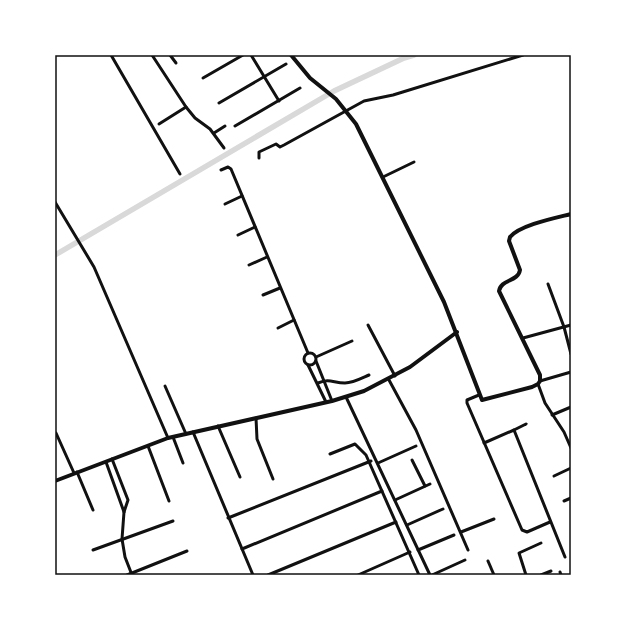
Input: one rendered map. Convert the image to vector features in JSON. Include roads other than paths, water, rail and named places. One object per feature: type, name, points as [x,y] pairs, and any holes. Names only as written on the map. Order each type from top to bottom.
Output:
[{"type":"street","points":[[111,55],[180,174]]},
{"type":"street","points":[[152,55],[186,108],[195,118],[214,133],[224,148]]},
{"type":"street","points":[[170,55],[176,63]]},
{"type":"street","points":[[203,78],[243,55]]},
{"type":"street","points":[[251,55],[279,101]]},
{"type":"street","points":[[291,55],[310,78],[336,99],[356,124],[441,295],[457,332],[482,400],[487,400],[571,372]]},
{"type":"street","points":[[259,158],[259,152],[276,144],[282,146],[364,101],[393,95],[523,55]]},
{"type":"street","points":[[219,103],[286,64]]},
{"type":"street","points":[[235,126],[300,88]]},
{"type":"street","points":[[159,124],[186,108]]},
{"type":"street","points":[[214,133],[225,126]]},
{"type":"street","points":[[383,177],[414,162]]},
{"type":"street","points":[[221,170],[228,167],[231,169],[308,353]]},
{"type":"street","points":[[225,204],[242,196]]},
{"type":"street","points":[[55,202],[94,267],[168,438]]},
{"type":"street","points":[[571,214],[539,223],[517,232],[510,237],[509,241],[520,270],[520,274],[502,284],[498,292],[523,338],[540,376],[539,382],[552,415],[564,432],[571,448]]},
{"type":"street","points":[[238,235],[255,227]]},
{"type":"street","points":[[249,265],[267,257]]},
{"type":"street","points":[[548,284],[564,327],[571,354]]},
{"type":"street","points":[[263,295],[280,288]]},
{"type":"street","points":[[278,328],[294,320]]},
{"type":"street","points":[[523,338],[571,324]]},
{"type":"street","points":[[368,325],[395,376]]},
{"type":"street","points":[[55,481],[75,472],[106,462],[168,438],[332,401],[364,391],[389,380],[420,360],[457,332]]},
{"type":"street","points":[[316,357],[352,341]]},
{"type":"street","points":[[308,353],[313,353],[316,357],[323,381],[332,401]]},
{"type":"street","points":[[308,353],[304,359],[318,383],[326,402]]},
{"type":"street","points":[[308,365],[313,365],[316,361]]},
{"type":"street","points":[[318,383],[332,380],[351,382],[369,375]]},
{"type":"street","points":[[389,380],[416,430],[468,550]]},
{"type":"street","points":[[166,386],[186,434]]},
{"type":"street","points":[[479,395],[466,401],[522,530],[527,532],[550,522]]},
{"type":"street","points":[[346,397],[431,575],[465,560]]},
{"type":"street","points":[[552,415],[571,407]]},
{"type":"street","points":[[256,418],[257,439],[274,479]]},
{"type":"street","points":[[484,443],[526,424]]},
{"type":"street","points":[[218,426],[240,477]]},
{"type":"street","points":[[514,430],[565,557]]},
{"type":"street","points":[[193,432],[253,575]]},
{"type":"street","points":[[56,433],[93,510]]},
{"type":"street","points":[[173,437],[183,463]]},
{"type":"street","points":[[330,454],[355,444],[364,452],[370,462],[419,575]]},
{"type":"street","points":[[148,446],[169,501]]},
{"type":"street","points":[[378,463],[416,446]]},
{"type":"street","points":[[112,459],[128,500],[124,512],[122,539],[125,557],[132,574]]},
{"type":"street","points":[[412,460],[425,486]]},
{"type":"street","points":[[106,462],[124,512]]},
{"type":"street","points":[[228,518],[370,462]]},
{"type":"street","points":[[554,476],[571,468]]},
{"type":"street","points":[[395,500],[430,484]]},
{"type":"street","points":[[242,549],[382,491]]},
{"type":"street","points":[[564,501],[571,498]]},
{"type":"street","points":[[407,525],[443,509]]},
{"type":"street","points":[[461,532],[494,519]]},
{"type":"street","points":[[93,550],[173,521]]},
{"type":"street","points":[[268,575],[396,522]]},
{"type":"street","points":[[418,550],[454,534]]},
{"type":"street","points":[[526,575],[519,553],[541,543]]},
{"type":"street","points":[[127,575],[187,551]]},
{"type":"street","points":[[358,575],[410,552]]},
{"type":"street","points":[[488,561],[494,575]]},
{"type":"street","points":[[541,575],[551,570]]},
{"type":"waterway","points":[[55,255],[334,91],[404,58],[414,55]]}]
